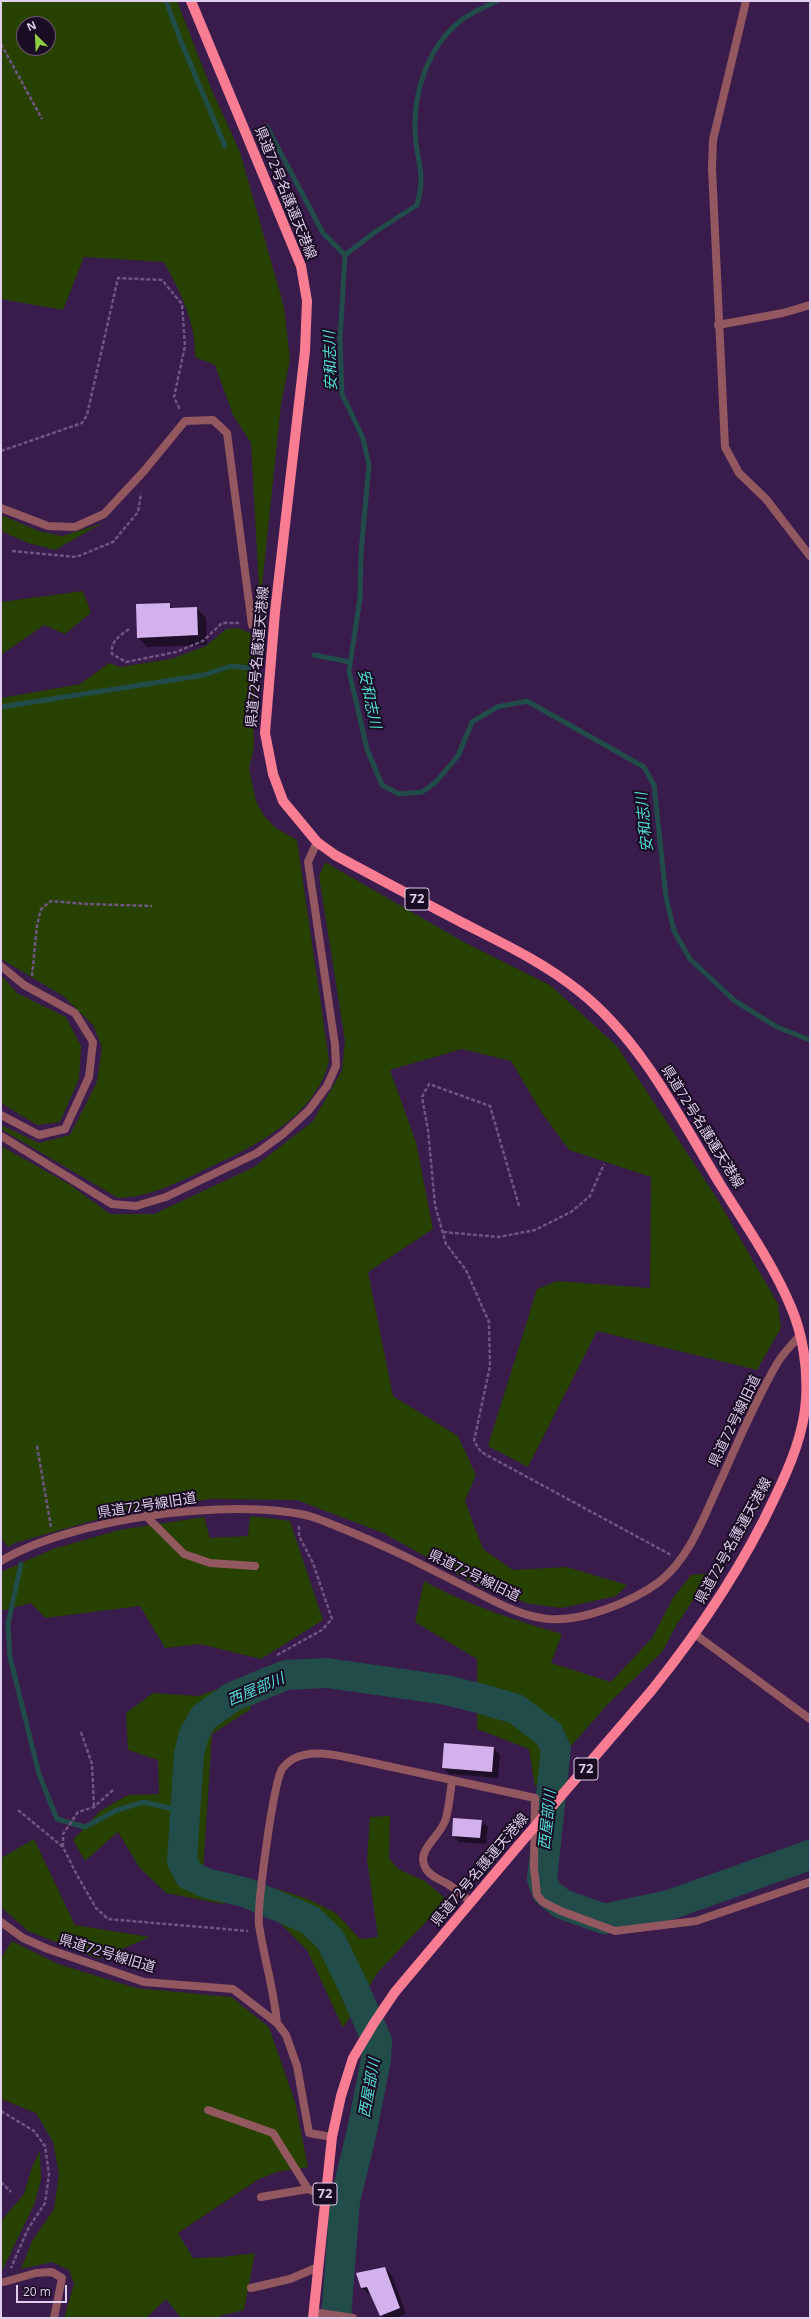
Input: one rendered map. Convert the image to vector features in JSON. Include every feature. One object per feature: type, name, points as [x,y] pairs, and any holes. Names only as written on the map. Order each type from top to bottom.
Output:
[{"type":"main road","name":"県道72号名護運天港線","points":[[191,1],[263,173],[279,218],[301,266],[307,302],[305,351],[276,597],[265,733],[273,774],[283,801],[317,842],[335,855],[539,962],[579,991],[615,1023],[658,1082],[771,1266],[792,1309],[800,1335],[806,1373],[806,1401],[794,1454],[763,1522],[720,1598],[696,1635],[652,1690],[395,1992],[361,2043],[348,2072],[332,2137],[318,2267],[316,2314]]},
{"type":"street","points":[[746,1],[713,140],[712,168],[724,447],[739,473],[766,499],[810,556]]},
{"type":"street","points":[[718,325],[783,313],[810,305]]},
{"type":"street","points":[[1,508],[48,526],[74,527],[104,514],[144,471],[185,420],[213,420],[227,433],[252,625]]},
{"type":"street","points":[[1,1136],[112,1204],[136,1206],[166,1197],[257,1153],[283,1134],[309,1110],[327,1086],[336,1066],[335,1045],[308,862],[317,842]]},
{"type":"street","points":[[1,966],[30,988],[75,1013],[93,1042],[89,1077],[65,1129],[39,1135],[1,1116]]},
{"type":"street","name":"県道72号線旧道","points":[[1,1561],[53,1538],[146,1516],[204,1510],[260,1509],[309,1517],[375,1541],[516,1612],[550,1619],[586,1615],[610,1608],[660,1581],[680,1560],[696,1534],[742,1434],[779,1361],[800,1335]]},
{"type":"street","points":[[146,1516],[184,1554],[210,1563],[256,1566]]},
{"type":"street","points":[[696,1635],[810,1719]]},
{"type":"street","points":[[277,2023],[259,1923],[260,1891],[275,1793],[282,1770],[292,1759],[307,1754],[329,1754],[452,1782],[535,1798],[534,1868],[537,1895],[543,1902],[561,1911],[615,1931],[696,1921],[810,1882]]},
{"type":"street","points":[[452,1782],[446,1819],[442,1828],[422,1855],[422,1861],[432,1876],[447,1883],[471,1902]]},
{"type":"street","name":"県道72号線旧道","points":[[1,1922],[23,1938],[48,1949],[144,1982],[233,1989],[277,2023],[286,2036],[297,2066],[309,2133],[332,2137]]},
{"type":"street","points":[[208,2110],[273,2133],[308,2189]]},
{"type":"street","points":[[260,2197],[308,2189],[325,2196]]},
{"type":"street","points":[[251,2288],[290,2279],[318,2267]]},
{"type":"street","points":[[4,2282],[36,2273],[52,2272],[62,2278],[54,2318]]},
{"type":"street","points":[[316,2314],[353,2318]]},
{"type":"path","points":[[1,44],[42,118]]},
{"type":"path","points":[[1,451],[82,423],[87,415],[104,334],[118,278],[162,280],[182,304],[184,346],[174,397],[185,420]]},
{"type":"path","points":[[129,629],[115,640],[111,646],[112,654],[126,662],[176,652],[204,641],[222,623],[235,622],[252,625]]},
{"type":"path","points":[[30,988],[37,925],[41,909],[51,901],[86,904],[152,906]]},
{"type":"path","points":[[519,1206],[490,1106],[429,1084],[422,1097],[428,1130],[435,1205],[446,1244],[466,1270],[489,1322],[490,1366],[474,1441],[481,1452],[680,1560]]},
{"type":"path","points":[[443,1232],[498,1236],[535,1230],[571,1212],[590,1196],[604,1164]]},
{"type":"path","points":[[37,1446],[53,1538]]},
{"type":"path","points":[[277,1655],[322,1630],[332,1619],[313,1563],[299,1536],[299,1515]]},
{"type":"path","points":[[81,1732],[92,1764],[94,1807]]},
{"type":"path","points":[[63,1847],[64,1833],[77,1814],[94,1807],[113,1790]]},
{"type":"path","points":[[18,1810],[63,1847],[96,1908],[108,1919],[261,1932]]},
{"type":"path","points":[[1,2111],[34,2131],[45,2146],[49,2175],[45,2203],[28,2229],[4,2282]]},
{"type":"path","points":[[1,2182],[10,2192]]},
{"type":"green space","points":[[1,1],[177,1],[211,88],[240,152],[284,307],[290,360],[281,404],[260,606],[251,443],[233,415],[215,365],[195,357],[195,344],[190,319],[176,285],[164,262],[84,257],[63,310],[1,299]]},
{"type":"green space","points":[[1,515],[39,531],[62,536],[103,523],[55,550],[28,543],[1,531]]},
{"type":"green space","points":[[83,591],[91,613],[65,634],[44,625],[1,655],[1,602]]},
{"type":"green space","points":[[239,628],[259,637],[253,703],[254,748],[249,768],[256,801],[264,816],[276,828],[297,840],[329,1060],[322,1080],[311,1098],[297,1114],[281,1128],[243,1151],[174,1184],[141,1195],[118,1198],[1,1129],[1,1125],[39,1143],[70,1135],[97,1082],[102,1047],[93,1025],[63,996],[1,959],[1,698],[80,684],[109,663],[120,667],[171,659],[206,646],[226,629]]},
{"type":"green space","points":[[325,862],[462,941],[550,985],[617,1046],[718,1200],[778,1304],[781,1328],[757,1370],[597,1331],[528,1467],[488,1446],[537,1289],[557,1281],[650,1288],[651,1177],[569,1150],[542,1113],[511,1061],[462,1049],[390,1070],[416,1142],[433,1229],[368,1272],[393,1396],[458,1436],[476,1475],[465,1501],[483,1549],[513,1570],[567,1567],[627,1585],[616,1596],[562,1608],[530,1604],[484,1589],[383,1533],[297,1500],[211,1499],[127,1511],[15,1543],[8,1547],[1,1538],[1,1146],[69,1184],[110,1214],[154,1214],[254,1167],[313,1121],[342,1070],[345,1041],[319,876]]},
{"type":"green space","points":[[1,975],[17,993],[66,1017],[81,1046],[79,1079],[60,1122],[37,1125],[1,1103]]},
{"type":"green space","points":[[250,1516],[290,1521],[323,1620],[261,1659],[200,1644],[165,1648],[140,1606],[45,1618],[31,1603],[1,1611],[1,1572],[53,1549],[119,1530],[204,1517],[210,1538],[248,1536]]},
{"type":"green space","points":[[711,1573],[676,1626],[662,1652],[607,1705],[535,1787],[529,1749],[477,1729],[477,1659],[415,1622],[424,1581],[475,1605],[562,1634],[551,1663],[611,1682],[652,1638],[673,1598],[691,1575]]},
{"type":"green space","points":[[245,1678],[251,1709],[212,1734],[203,1872],[233,1883],[223,1904],[166,1893],[139,1867],[118,1832],[85,1861],[73,1840],[100,1811],[128,1795],[159,1794],[158,1760],[128,1750],[126,1713],[153,1693],[199,1696]]},
{"type":"green space","points":[[390,1816],[389,1859],[400,1870],[425,1881],[447,1900],[379,1971],[343,2028],[307,1950],[279,1922],[277,1889],[308,1899],[336,1913],[360,1939],[378,1937],[367,1859],[370,1817]]},
{"type":"green space","points":[[34,1839],[75,1925],[150,1937],[99,1959],[28,1931],[1,1907],[1,1858]]},
{"type":"green space","points":[[12,1941],[58,1964],[136,1988],[231,1997],[269,2027],[295,2102],[308,2167],[277,2172],[259,2179],[178,2233],[193,2258],[223,2257],[255,2253],[244,2310],[220,2316],[219,2318],[181,2318],[166,2299],[146,2318],[64,2318],[74,2284],[69,2270],[52,2262],[21,2269],[32,2241],[54,2209],[59,2174],[53,2142],[36,2113],[1,2099],[1,1958]]},
{"type":"green space","points":[[40,2151],[41,2180],[34,2205],[1,2273],[1,2221],[24,2194],[32,2167]]},
{"type":"building","points":[[170,603],[170,608],[197,607],[198,635],[137,638],[136,604]]},
{"type":"building","points":[[444,1743],[494,1747],[492,1772],[442,1768]]},
{"type":"building","points":[[453,1818],[482,1820],[480,1838],[452,1836]]},
{"type":"building","points":[[385,2267],[400,2308],[380,2316],[367,2287],[361,2288],[356,2273]]},
{"type":"waterway","points":[[166,1],[182,44],[225,146]]},
{"type":"waterway","name":"安和志川","points":[[497,1],[472,13],[448,32],[439,44],[425,70],[417,98],[415,113],[415,139],[421,174],[420,193],[417,205],[375,232],[345,255],[340,340],[342,394],[363,438],[369,465],[361,553],[360,598],[349,671],[367,749],[382,785],[399,794],[422,792],[435,783],[458,756],[472,722],[497,707],[527,701],[644,767],[654,785],[666,897],[674,931],[690,959],[735,1001],[777,1027],[810,1040]]},
{"type":"waterway","points":[[267,127],[323,233],[345,255]]},
{"type":"waterway","points":[[314,655],[350,662]]},
{"type":"waterway","points":[[1,707],[204,675],[231,666],[249,668]]},
{"type":"waterway","points":[[21,1564],[8,1624],[10,1657],[39,1774],[57,1819],[85,1827],[117,1810],[144,1802],[185,1812]]},
{"type":"waterway","name":"西屋部川","points":[[336,2318],[345,2201],[362,2131],[376,2059],[377,2041],[353,1986],[330,1939],[310,1920],[247,1893],[206,1883],[189,1875],[182,1861],[189,1754],[194,1734],[204,1717],[232,1697],[286,1675],[327,1673],[446,1690],[516,1709],[549,1734],[556,1749],[542,1879],[547,1892],[562,1904],[604,1919],[669,1905],[810,1855]]}]
